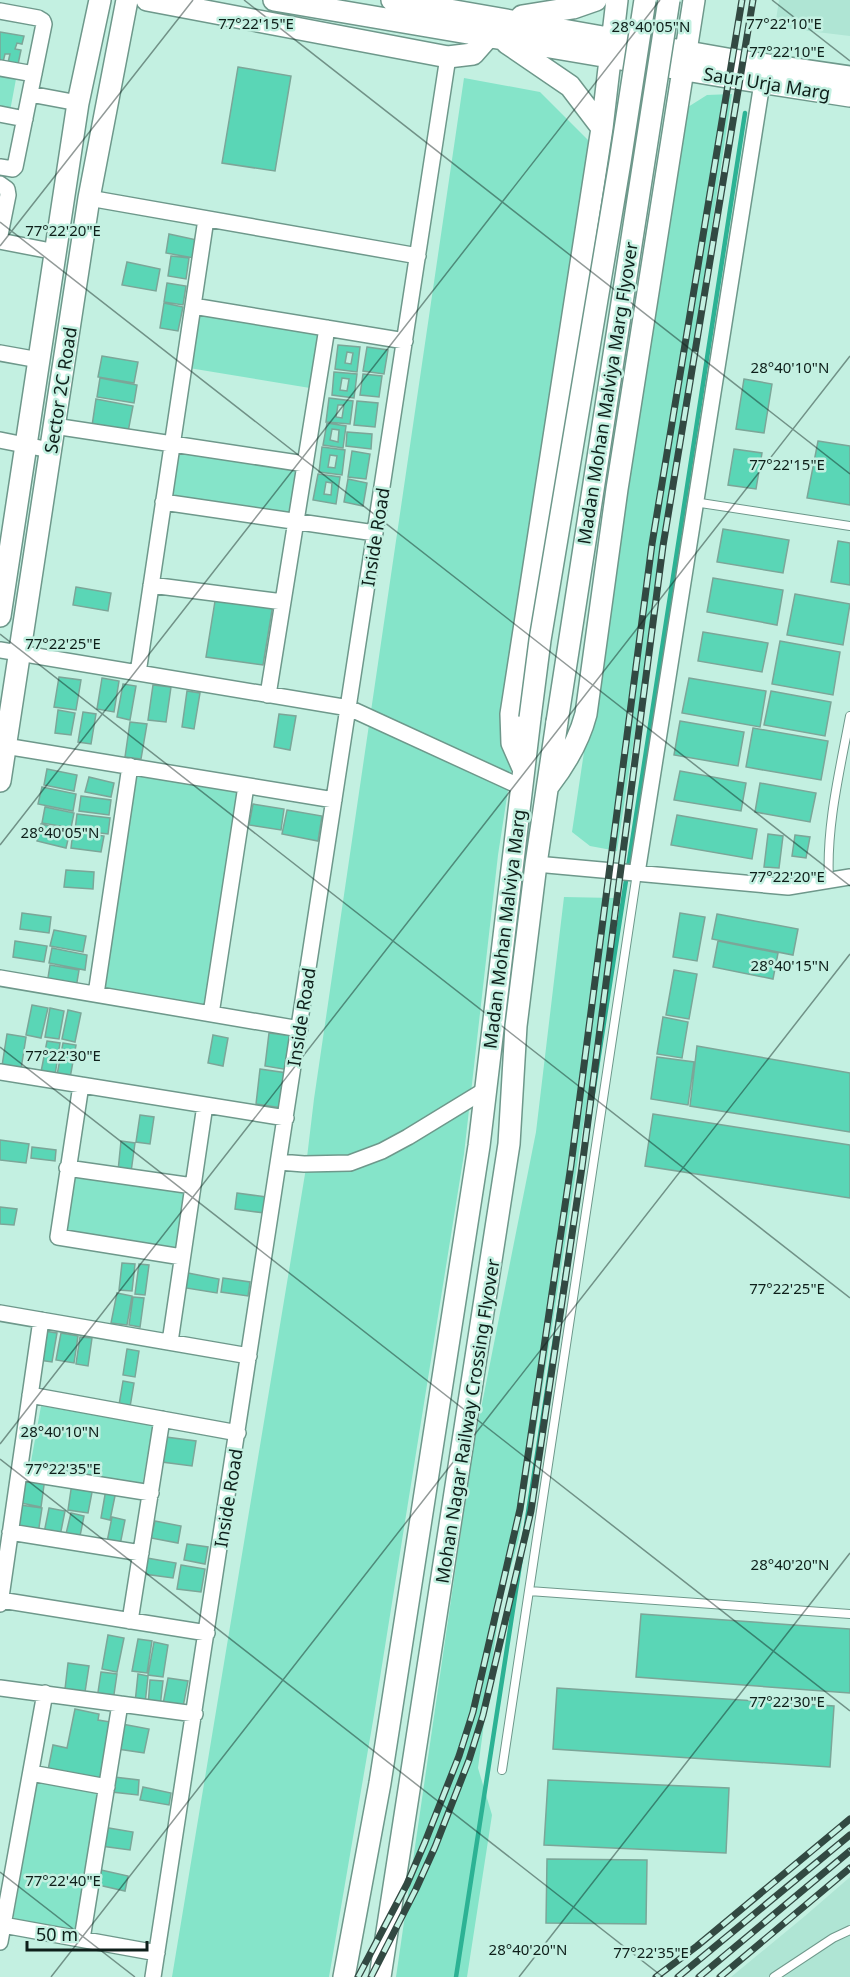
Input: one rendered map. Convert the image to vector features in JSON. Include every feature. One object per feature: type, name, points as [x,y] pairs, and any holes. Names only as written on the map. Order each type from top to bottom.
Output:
[{"type":"main road","name":"Sector 2C Road","points":[[0,616],[2,584],[26,445],[78,103],[100,0]]},
{"type":"main road","name":"Sector 2C Road","points":[[0,781],[5,746],[10,651],[51,450],[89,198],[127,0]]},
{"type":"main road","points":[[274,0],[611,48],[685,61]]},
{"type":"main road","points":[[392,0],[452,5],[497,32],[570,86],[602,128]]},
{"type":"main road","points":[[122,23],[153,1],[448,57],[462,57],[473,54],[497,32],[596,0]]},
{"type":"main road","points":[[522,778],[512,743],[511,714],[602,128],[617,0]]},
{"type":"main road","name":"Madan Mohan Malviya Marg Flyover","points":[[522,778],[540,640],[645,0]]},
{"type":"main road","name":"Madan Mohan Malviya Marg Flyover","points":[[548,787],[669,0]]},
{"type":"main road","points":[[548,787],[569,758],[583,728],[586,714],[617,489],[694,0]]},
{"type":"main road","name":"Saur Urja Marg","points":[[685,61],[850,77]]},
{"type":"main road","name":"Saur Urja Marg","points":[[685,61],[762,83],[850,96]]},
{"type":"main road","name":"Madan Mohan Malviya Marg","points":[[485,1090],[522,778]]},
{"type":"main road","name":"Madan Mohan Malviya Marg","points":[[536,864],[548,787]]},
{"type":"main road","name":"Mohan Nagar Railway Crossing Flyover","points":[[380,1977],[509,1144],[516,1026],[536,864]]},
{"type":"main road","name":"Mohan Nagar Railway Crossing Flyover","points":[[344,1977],[380,1783],[479,1146],[485,1090]]},
{"type":"street","points":[[0,11],[44,21],[15,167],[13,169],[0,167]]},
{"type":"street","name":"Inside Road","points":[[153,1977],[448,57]]},
{"type":"street","points":[[0,68],[34,74]]},
{"type":"street","points":[[635,873],[762,83]]},
{"type":"street","points":[[30,94],[78,103]]},
{"type":"street","points":[[0,114],[25,119]]},
{"type":"street","points":[[0,184],[7,189],[8,195],[0,235]]},
{"type":"street","points":[[89,198],[418,256]]},
{"type":"street","points":[[138,673],[206,219]]},
{"type":"street","points":[[0,241],[56,252]]},
{"type":"street","points":[[193,306],[405,341]]},
{"type":"street","points":[[268,694],[327,328]]},
{"type":"street","points":[[0,353],[39,360]]},
{"type":"street","points":[[54,426],[305,464]]},
{"type":"street","points":[[0,440],[51,450]]},
{"type":"street","points":[[163,502],[375,533]]},
{"type":"street","points":[[151,585],[283,602]]},
{"type":"street","points":[[10,651],[349,708],[522,778]]},
{"type":"street","points":[[5,746],[334,800]]},
{"type":"street","points":[[96,994],[130,766]]},
{"type":"street","points":[[211,1014],[246,786]]},
{"type":"street","points":[[536,864],[788,887],[850,877]]},
{"type":"street","points":[[0,978],[300,1029]]},
{"type":"street","points":[[0,1072],[286,1118]]},
{"type":"street","points":[[81,1085],[58,1237],[182,1257]]},
{"type":"street","points":[[279,1162],[350,1163],[400,1141],[485,1090]]},
{"type":"street","points":[[170,1342],[205,1105]]},
{"type":"street","points":[[67,1168],[193,1186]]},
{"type":"street","points":[[0,1313],[249,1356]]},
{"type":"street","points":[[41,1320],[0,1602],[207,1633]]},
{"type":"street","points":[[30,1395],[238,1433]]},
{"type":"street","points":[[130,1621],[162,1419]]},
{"type":"street","points":[[19,1472],[151,1493]]},
{"type":"street","points":[[10,1532],[141,1552]]},
{"type":"street","points":[[0,1688],[195,1714]]},
{"type":"street","points":[[0,1942],[45,1693]]},
{"type":"street","points":[[82,1939],[120,1704]]},
{"type":"street","points":[[31,1773],[107,1787]]},
{"type":"street","points":[[3,1925],[157,1953]]},
{"type":"lane","points":[[694,502],[850,526]]},
{"type":"lane","points":[[829,881],[828,861],[832,816],[850,716]]},
{"type":"lane","points":[[502,1770],[635,873]]},
{"type":"lane","points":[[529,1591],[850,1614]]},
{"type":"lane","points":[[774,1977],[833,1938],[850,1930]]},
{"type":"shaded area","points":[[779,0],[850,0],[850,36],[775,27]]},
{"type":"shaded area","points":[[0,76],[16,79],[10,111],[0,109]]},
{"type":"shaded area","points":[[464,78],[540,92],[588,140],[601,188],[498,855],[464,1154],[374,1715],[329,1977],[172,1977],[305,1174],[314,1099]]},
{"type":"shaded area","points":[[732,94],[617,851],[590,846],[572,832],[661,239],[688,107],[707,95]]},
{"type":"shaded area","points":[[199,312],[320,332],[310,388],[189,368]]},
{"type":"shaded area","points":[[177,450],[298,469],[291,515],[170,497]]},
{"type":"shaded area","points":[[137,775],[240,791],[205,1005],[102,989]]},
{"type":"shaded area","points":[[564,897],[614,898],[592,1069],[519,1539],[500,1604],[478,1768],[492,1815],[467,1977],[396,1977],[473,1449],[536,1132]]},
{"type":"shaded area","points":[[72,1174],[186,1192],[176,1251],[62,1232]]},
{"type":"shaded area","points":[[41,1406],[153,1425],[142,1486],[30,1467]]},
{"type":"shaded area","points":[[37,1782],[99,1793],[75,1931],[13,1920]]},
{"type":"shaded area","points":[[850,1877],[850,1977],[731,1977],[805,1916]]},
{"type":"building","points":[[0,32],[24,36],[22,44],[17,43],[15,49],[21,50],[17,69],[7,67],[10,54],[5,54],[2,66],[0,66]]},
{"type":"building","points":[[238,67],[291,76],[275,171],[222,163]]},
{"type":"building","points":[[169,234],[197,240],[194,258],[166,253]]},
{"type":"building","points":[[171,256],[189,258],[186,279],[168,276]]},
{"type":"building","points":[[127,262],[160,269],[156,291],[122,285]]},
{"type":"building","points":[[167,283],[186,286],[183,305],[164,302]]},
{"type":"building","points":[[164,303],[183,307],[178,331],[160,328]]},
{"type":"building","points":[[338,345],[360,347],[357,372],[335,369]],"holes":[[[347,352],[353,353],[351,364],[345,363]]]},
{"type":"building","points":[[367,347],[388,350],[384,374],[363,371]]},
{"type":"building","points":[[102,356],[138,362],[134,383],[98,377]]},
{"type":"building","points":[[334,372],[357,374],[354,398],[332,395]],"holes":[[[342,378],[349,379],[347,391],[340,390]]]},
{"type":"building","points":[[363,374],[382,376],[379,397],[360,395]]},
{"type":"building","points":[[100,378],[137,385],[134,403],[97,397]]},
{"type":"building","points":[[744,379],[772,384],[764,433],[736,429]]},
{"type":"building","points":[[329,398],[353,401],[350,424],[326,422]],"holes":[[[338,405],[344,405],[342,418],[336,417]]]},
{"type":"building","points":[[96,399],[133,406],[128,432],[92,426]]},
{"type":"building","points":[[357,401],[378,403],[375,427],[354,425]]},
{"type":"building","points":[[327,423],[346,426],[343,448],[323,445]],"holes":[[[332,429],[339,430],[338,442],[330,440]]]},
{"type":"building","points":[[347,432],[372,434],[371,449],[346,446]]},
{"type":"building","points":[[818,441],[850,446],[850,505],[807,498]]},
{"type":"building","points":[[322,447],[345,450],[342,475],[319,472]],"holes":[[[330,455],[337,456],[335,468],[328,467]]]},
{"type":"building","points":[[734,449],[762,453],[756,489],[728,485]]},
{"type":"building","points":[[352,451],[370,454],[366,479],[348,477]]},
{"type":"building","points":[[318,474],[340,477],[336,504],[313,500]],"holes":[[[326,482],[332,483],[331,495],[324,494]]]},
{"type":"building","points":[[348,479],[367,483],[363,506],[344,502]]},
{"type":"building","points":[[723,529],[789,540],[783,573],[717,562]]},
{"type":"building","points":[[838,541],[850,543],[850,585],[831,582]]},
{"type":"building","points":[[713,578],[783,590],[777,625],[707,612]]},
{"type":"building","points":[[76,587],[111,593],[108,611],[73,605]]},
{"type":"building","points":[[795,594],[850,604],[843,645],[787,635]]},
{"type":"building","points":[[216,595],[273,604],[263,665],[206,657]]},
{"type":"building","points":[[703,632],[768,643],[762,672],[698,661]]},
{"type":"building","points":[[780,641],[840,652],[833,695],[772,684]]},
{"type":"building","points":[[59,677],[81,680],[76,710],[54,707]]},
{"type":"building","points":[[102,678],[119,681],[114,712],[97,709]]},
{"type":"building","points":[[689,678],[766,691],[760,727],[682,713]]},
{"type":"building","points":[[123,684],[136,686],[130,720],[117,717]]},
{"type":"building","points":[[153,685],[171,687],[166,722],[148,720]]},
{"type":"building","points":[[187,691],[200,693],[194,729],[182,727]]},
{"type":"building","points":[[771,691],[831,702],[825,736],[764,725]]},
{"type":"building","points":[[58,710],[75,713],[71,735],[55,733]]},
{"type":"building","points":[[83,712],[96,714],[91,744],[78,742]]},
{"type":"building","points":[[279,714],[296,716],[290,750],[274,747]]},
{"type":"building","points":[[680,721],[744,732],[738,766],[674,755]]},
{"type":"building","points":[[130,722],[147,724],[141,759],[125,757]]},
{"type":"building","points":[[753,728],[828,741],[821,780],[746,767]]},
{"type":"building","points":[[47,769],[77,775],[74,791],[44,785]]},
{"type":"building","points":[[680,771],[746,783],[741,811],[674,800]]},
{"type":"building","points":[[89,777],[114,783],[111,797],[85,792]]},
{"type":"building","points":[[760,783],[816,793],[810,822],[755,812]]},
{"type":"building","points":[[42,787],[76,794],[73,811],[38,804]]},
{"type":"building","points":[[81,796],[111,800],[109,815],[79,811]]},
{"type":"building","points":[[253,804],[284,809],[281,830],[249,825]]},
{"type":"building","points":[[45,807],[74,813],[71,828],[42,823]]},
{"type":"building","points":[[287,810],[322,816],[318,841],[282,834]]},
{"type":"building","points":[[77,814],[110,818],[108,834],[75,830]]},
{"type":"building","points":[[677,815],[757,829],[752,859],[671,845]]},
{"type":"building","points":[[41,824],[70,831],[66,848],[37,841]]},
{"type":"building","points":[[73,831],[104,836],[101,852],[71,848]]},
{"type":"building","points":[[768,834],[783,836],[779,868],[764,867]]},
{"type":"building","points":[[795,835],[810,837],[806,858],[792,856]]},
{"type":"building","points":[[66,870],[94,872],[93,889],[64,887]]},
{"type":"building","points":[[22,913],[51,917],[49,933],[20,929]]},
{"type":"building","points":[[680,913],[705,917],[697,961],[673,957]]},
{"type":"building","points":[[717,914],[798,929],[793,955],[712,939]]},
{"type":"building","points":[[54,930],[86,936],[83,952],[50,946]]},
{"type":"building","points":[[15,941],[47,946],[44,962],[13,957]]},
{"type":"building","points":[[718,941],[778,953],[773,979],[713,967]]},
{"type":"building","points":[[52,948],[87,955],[85,970],[49,963]]},
{"type":"building","points":[[50,965],[79,970],[76,988],[47,984]]},
{"type":"building","points":[[674,970],[697,974],[689,1019],[666,1015]]},
{"type":"building","points":[[32,1005],[48,1008],[41,1038],[26,1035]]},
{"type":"building","points":[[50,1008],[64,1011],[59,1039],[45,1037]]},
{"type":"building","points":[[68,1010],[81,1013],[75,1042],[62,1039]]},
{"type":"building","points":[[663,1017],[688,1022],[682,1058],[657,1054]]},
{"type":"building","points":[[269,1033],[293,1036],[289,1070],[265,1066]]},
{"type":"building","points":[[7,1034],[26,1037],[21,1069],[2,1066]]},
{"type":"building","points":[[213,1035],[228,1038],[223,1066],[208,1063]]},
{"type":"building","points":[[47,1041],[60,1043],[55,1075],[41,1072]]},
{"type":"building","points":[[63,1043],[76,1045],[70,1078],[57,1075]]},
{"type":"building","points":[[697,1046],[850,1073],[850,1132],[690,1106]]},
{"type":"building","points":[[657,1057],[694,1062],[688,1105],[651,1099]]},
{"type":"building","points":[[260,1069],[287,1073],[282,1108],[256,1104]]},
{"type":"building","points":[[653,1114],[850,1145],[850,1198],[645,1166]]},
{"type":"building","points":[[140,1115],[154,1117],[150,1144],[136,1142]]},
{"type":"building","points":[[0,1140],[29,1144],[26,1163],[0,1160]]},
{"type":"building","points":[[121,1141],[135,1143],[131,1172],[118,1171]]},
{"type":"building","points":[[32,1147],[56,1150],[55,1161],[31,1158]]},
{"type":"building","points":[[237,1193],[266,1197],[264,1213],[235,1209]]},
{"type":"building","points":[[0,1207],[17,1209],[14,1225],[0,1224]]},
{"type":"building","points":[[122,1263],[135,1264],[132,1291],[119,1290]]},
{"type":"building","points":[[139,1264],[149,1265],[145,1295],[135,1294]]},
{"type":"building","points":[[188,1273],[219,1279],[217,1293],[186,1288]]},
{"type":"building","points":[[223,1278],[250,1282],[248,1296],[221,1292]]},
{"type":"building","points":[[117,1293],[132,1296],[127,1325],[111,1323]]},
{"type":"building","points":[[133,1297],[144,1298],[140,1327],[129,1325]]},
{"type":"building","points":[[44,1331],[57,1333],[52,1362],[39,1360]]},
{"type":"building","points":[[61,1333],[78,1336],[74,1363],[56,1360]]},
{"type":"building","points":[[80,1337],[92,1338],[88,1366],[76,1364]]},
{"type":"building","points":[[127,1349],[139,1351],[135,1377],[123,1375]]},
{"type":"building","points":[[123,1381],[134,1383],[130,1407],[119,1405]]},
{"type":"building","points":[[166,1437],[196,1441],[192,1466],[162,1462]]},
{"type":"building","points":[[26,1475],[45,1478],[41,1507],[21,1503]]},
{"type":"building","points":[[72,1483],[93,1487],[88,1513],[68,1510]]},
{"type":"building","points":[[106,1489],[116,1491],[110,1520],[101,1518]]},
{"type":"building","points":[[20,1505],[42,1508],[38,1534],[17,1531]]},
{"type":"building","points":[[49,1508],[65,1511],[60,1536],[44,1533]]},
{"type":"building","points":[[71,1513],[84,1516],[79,1541],[65,1538]]},
{"type":"building","points":[[112,1517],[125,1520],[120,1545],[107,1542]]},
{"type":"building","points":[[155,1521],[181,1526],[178,1543],[151,1538]]},
{"type":"building","points":[[187,1544],[208,1547],[205,1564],[184,1560]]},
{"type":"building","points":[[147,1558],[176,1563],[173,1578],[144,1574]]},
{"type":"building","points":[[181,1565],[205,1569],[201,1592],[177,1589]]},
{"type":"building","points":[[641,1614],[850,1629],[850,1693],[636,1677]]},
{"type":"building","points":[[108,1635],[124,1638],[117,1672],[102,1669]]},
{"type":"building","points":[[138,1639],[152,1641],[147,1673],[132,1671]]},
{"type":"building","points":[[154,1642],[168,1645],[163,1677],[148,1675]]},
{"type":"building","points":[[68,1663],[89,1666],[85,1692],[65,1689]]},
{"type":"building","points":[[101,1672],[117,1674],[113,1701],[97,1699]]},
{"type":"building","points":[[138,1674],[148,1676],[145,1704],[135,1703]]},
{"type":"building","points":[[168,1678],[188,1681],[183,1707],[163,1704]]},
{"type":"building","points":[[150,1680],[163,1681],[160,1707],[148,1706]]},
{"type":"building","points":[[557,1688],[834,1706],[830,1767],[553,1749]]},
{"type":"building","points":[[75,1709],[99,1714],[98,1720],[111,1722],[99,1785],[47,1775],[53,1745],[67,1748]]},
{"type":"building","points":[[122,1724],[149,1729],[144,1753],[118,1749]]},
{"type":"building","points":[[114,1777],[139,1780],[138,1795],[112,1792]]},
{"type":"building","points":[[548,1780],[729,1788],[726,1853],[544,1845]]},
{"type":"building","points":[[143,1787],[171,1793],[169,1805],[140,1800]]},
{"type":"building","points":[[103,1827],[133,1832],[130,1850],[101,1846]]},
{"type":"building","points":[[547,1859],[647,1860],[646,1924],[546,1923]]},
{"type":"building","points":[[101,1870],[128,1876],[125,1891],[98,1885]]},
{"type":"waterway","points":[[456,1977],[745,113]]},
{"type":"railway","points":[[358,1977],[407,1884],[459,1756],[473,1712],[520,1509],[571,1165],[652,544],[742,0]]},
{"type":"railway","points":[[371,1977],[435,1847],[469,1760],[483,1715],[531,1511],[582,1167],[663,546],[753,0]]},
{"type":"railway","points":[[656,1977],[697,1946],[850,1819]]},
{"type":"railway","points":[[678,1977],[850,1835]]},
{"type":"railway","points":[[699,1977],[850,1851]]},
{"type":"railway","points":[[720,1977],[850,1868]]}]
